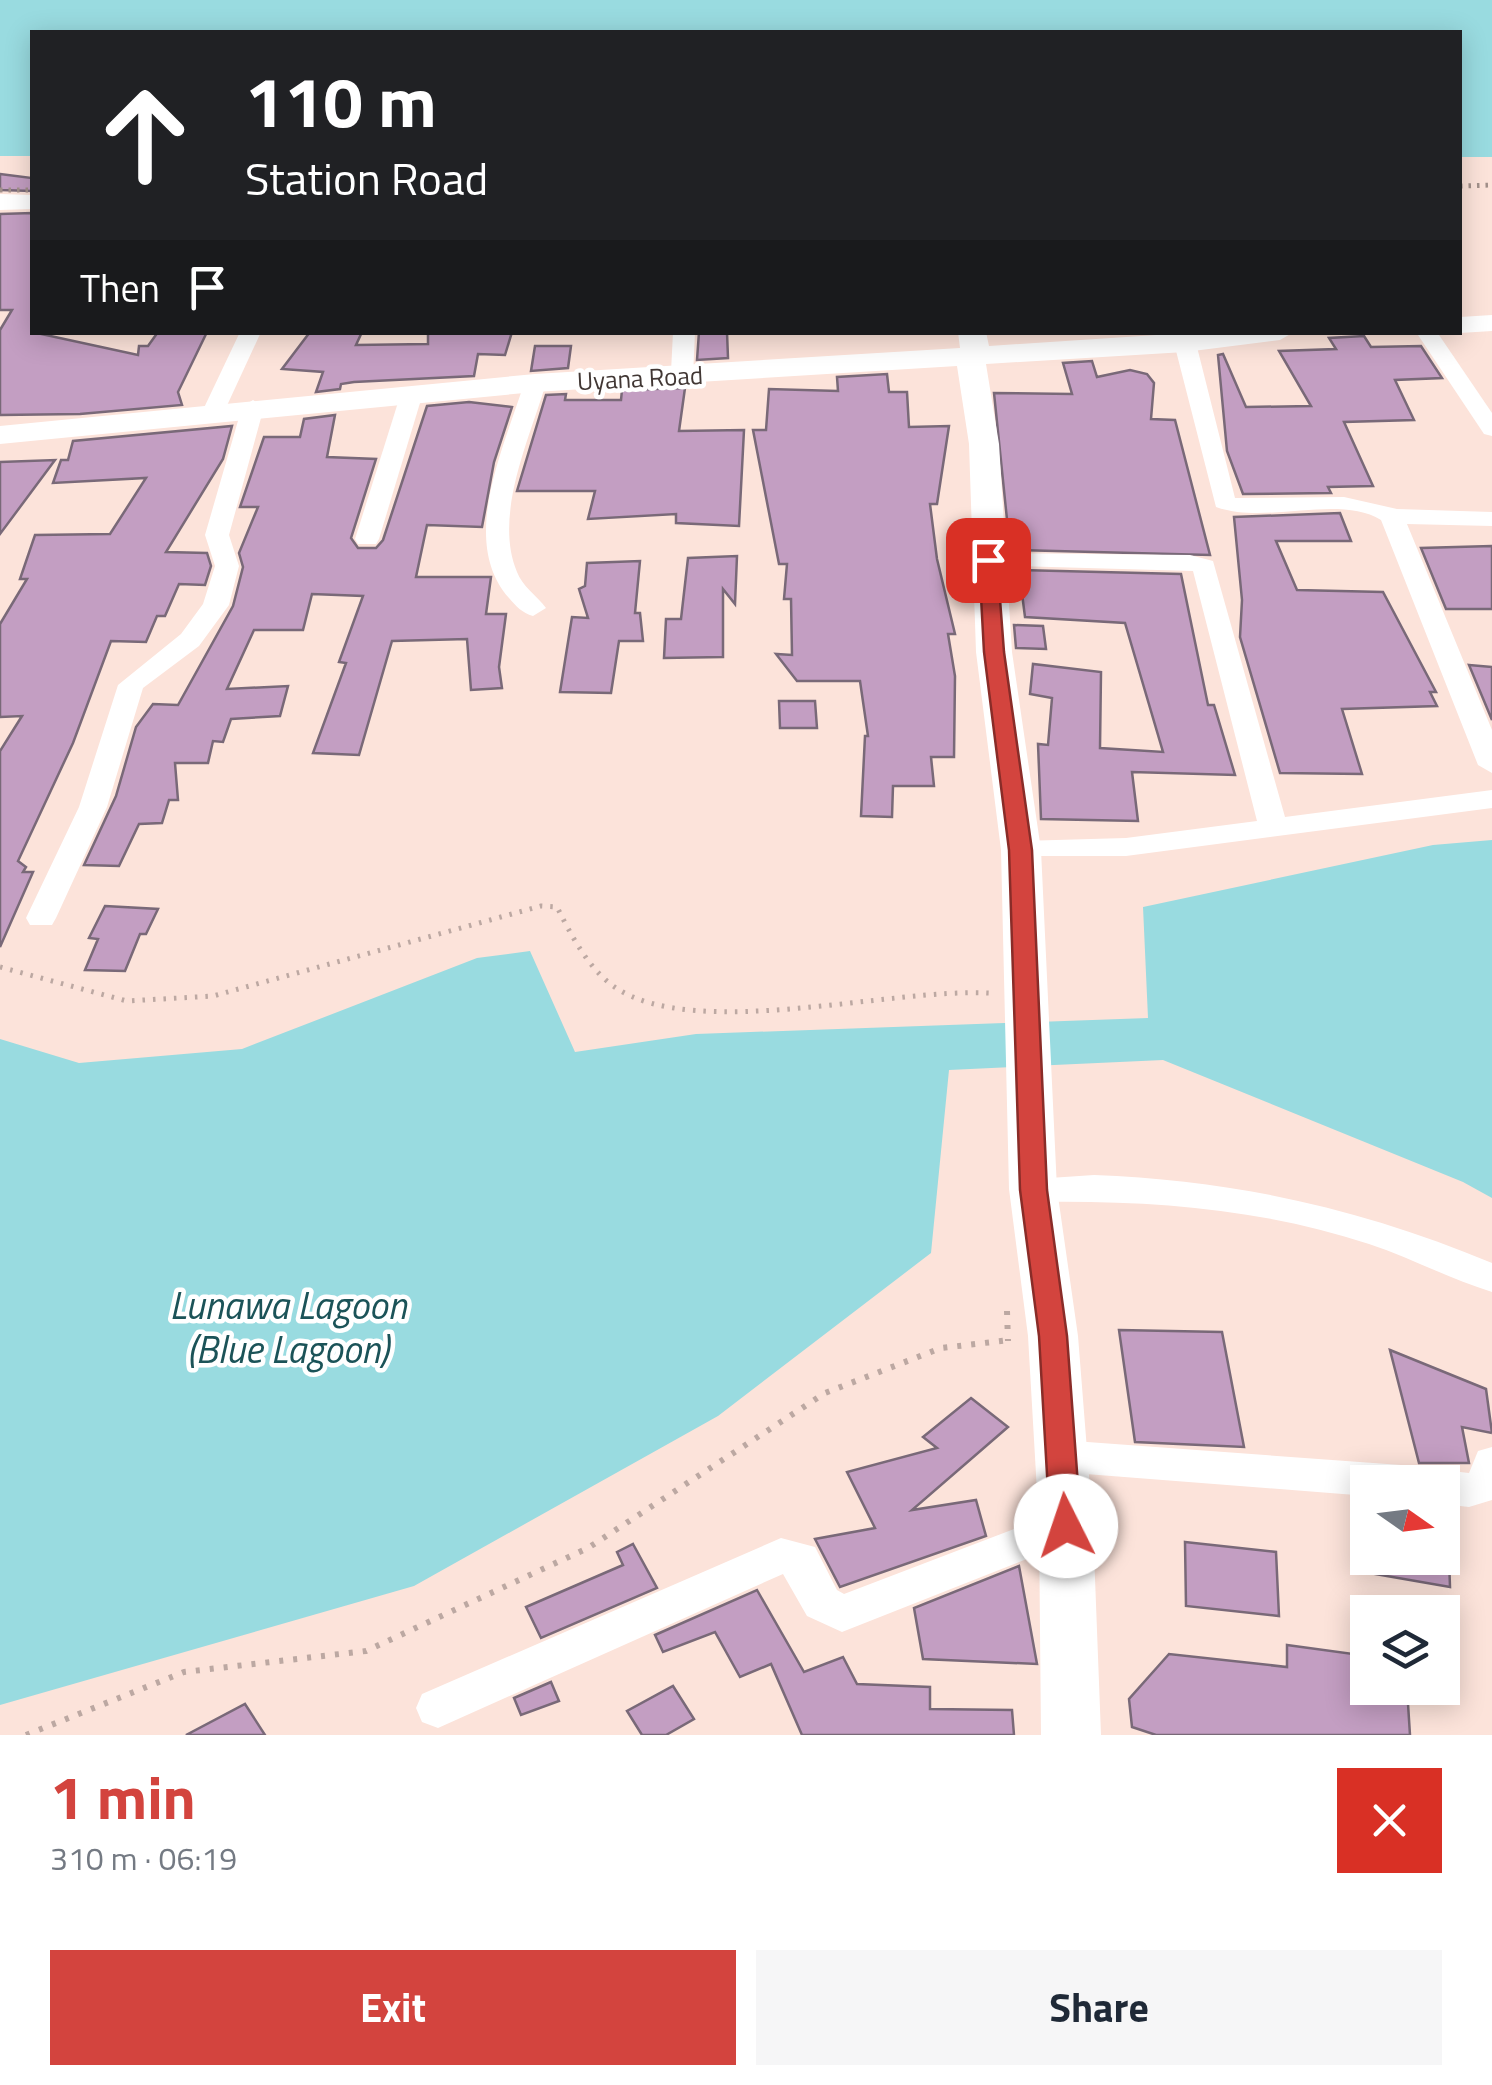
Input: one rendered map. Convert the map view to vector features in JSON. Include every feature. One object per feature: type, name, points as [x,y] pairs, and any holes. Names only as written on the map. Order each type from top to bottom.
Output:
[{"type":"street","points":[[0,202],[30,202]]},
{"type":"street","points":[[1462,324],[1492,323]]},
{"type":"street","points":[[213,412],[251,335]]},
{"type":"street","points":[[677,377],[682,376],[684,335]]},
{"type":"street","name":"Uyana Road","points":[[0,435],[412,392],[677,377],[971,343],[1185,343],[1227,335]]},
{"type":"street","points":[[1428,335],[1492,429]]},
{"type":"street","points":[[971,343],[984,444],[994,652],[1020,850],[1012,1006],[1030,1073],[1033,1190],[1053,1336],[1066,1526],[1071,1735]]},
{"type":"street","points":[[1185,343],[1224,502],[1241,508],[1362,505],[1385,508],[1392,516],[1492,765]]},
{"type":"street","points":[[533,608],[502,570],[499,544],[500,509],[535,383]]},
{"type":"street","points":[[367,539],[412,392]]},
{"type":"street","points":[[42,918],[94,807],[131,685],[190,640],[216,605],[226,566],[217,535],[253,407]]},
{"type":"street","points":[[1392,516],[1492,519]]},
{"type":"street","points":[[988,560],[1190,562],[1204,566],[1273,828]]},
{"type":"street","points":[[1020,850],[1126,847],[1492,798]]},
{"type":"street","points":[[1033,1190],[1120,1186],[1256,1200],[1367,1227],[1492,1278]]},
{"type":"street","points":[[1060,1456],[1350,1478]]},
{"type":"street","points":[[1460,1489],[1485,1486],[1492,1464]]},
{"type":"street","points":[[438,1708],[781,1556],[800,1560],[822,1604],[842,1614],[1066,1526]]},
{"type":"path","points":[[0,966],[127,1001],[213,996],[540,906],[557,907],[585,954],[616,988],[660,1006],[702,1011],[988,992],[1012,1006]]},
{"type":"path","points":[[26,1735],[184,1672],[366,1651],[588,1548],[825,1392],[941,1348],[1053,1336]]},
{"type":"water","points":[[0,0],[1492,0],[1492,157],[1462,157],[1462,30],[30,30],[30,156],[0,156]]},
{"type":"water","name":"Lunawa Lagoon (Blue Lagoon)","points":[[1492,840],[1492,1198],[1463,1182],[1163,1060],[949,1070],[931,1253],[718,1416],[414,1586],[0,1705],[0,1039],[79,1063],[242,1049],[477,958],[530,951],[575,1052],[696,1034],[1148,1018],[1143,907],[1433,845]]},
{"type":"building","points":[[0,174],[30,178],[30,191],[0,190]]},
{"type":"building","points":[[30,213],[30,335],[138,355],[139,346],[148,346],[156,335],[206,335],[178,392],[182,405],[80,414],[0,415],[0,330],[12,310],[0,310],[0,214]]},
{"type":"building","points":[[308,335],[361,335],[356,345],[428,344],[428,335],[511,335],[505,355],[478,354],[474,376],[354,382],[341,384],[340,389],[316,392],[323,372],[282,369]]},
{"type":"building","points":[[699,335],[727,335],[728,358],[697,360]]},
{"type":"building","points":[[1364,336],[1371,347],[1421,346],[1442,378],[1395,380],[1414,420],[1344,422],[1373,486],[1328,487],[1331,493],[1243,494],[1227,451],[1218,355],[1223,354],[1246,407],[1311,406],[1279,351],[1336,349],[1329,338]]},
{"type":"building","points":[[535,346],[571,346],[568,368],[531,371]]},
{"type":"building","points":[[1092,361],[1097,377],[1130,370],[1147,374],[1154,383],[1151,419],[1175,420],[1210,555],[1017,550],[1015,540],[1009,539],[994,393],[1072,394],[1063,363]]},
{"type":"building","points":[[887,374],[889,392],[907,392],[909,427],[949,426],[937,504],[930,504],[937,559],[955,634],[948,634],[955,676],[954,757],[931,757],[934,786],[893,786],[892,817],[861,816],[868,736],[860,681],[797,681],[776,654],[792,655],[791,599],[784,599],[787,564],[779,564],[753,430],[766,430],[769,389],[838,391],[837,377]]},
{"type":"building","points":[[685,388],[679,431],[744,430],[739,526],[676,523],[676,514],[588,519],[595,491],[517,491],[546,395],[566,394],[565,400],[621,400],[622,390]]},
{"type":"building","points":[[469,402],[512,407],[494,462],[482,527],[427,525],[416,577],[491,577],[486,614],[506,614],[499,667],[502,688],[471,690],[467,639],[392,641],[359,755],[313,753],[346,663],[339,662],[363,596],[312,594],[303,630],[254,630],[227,689],[288,686],[280,716],[231,719],[223,742],[213,741],[208,763],[175,763],[178,800],[169,800],[162,823],[139,824],[119,866],[84,865],[116,796],[136,727],[153,704],[178,705],[233,606],[243,567],[239,553],[258,507],[240,507],[264,437],[300,437],[304,419],[335,415],[327,457],[376,459],[351,538],[358,548],[376,548],[383,540],[427,406]]},
{"type":"building","points":[[232,426],[223,459],[166,552],[207,553],[211,566],[205,585],[179,584],[165,616],[157,616],[146,642],[111,641],[73,743],[18,861],[26,867],[23,872],[33,872],[0,947],[0,751],[22,716],[0,717],[0,624],[27,579],[20,579],[35,535],[110,534],[146,478],[53,483],[61,460],[68,460],[73,441]]},
{"type":"building","points":[[55,460],[0,534],[0,462]]},
{"type":"building","points":[[1340,513],[1351,541],[1276,541],[1297,590],[1383,592],[1436,692],[1430,692],[1437,706],[1342,709],[1362,774],[1280,773],[1240,637],[1242,600],[1234,517]]},
{"type":"building","points":[[1492,546],[1492,609],[1446,609],[1421,548]]},
{"type":"building","points":[[737,556],[735,604],[723,589],[723,657],[664,658],[666,619],[681,619],[688,558]]},
{"type":"building","points":[[640,561],[635,613],[640,613],[643,641],[619,641],[611,693],[560,692],[572,617],[588,618],[579,589],[585,586],[587,563]]},
{"type":"building","points":[[1019,570],[1181,574],[1208,705],[1214,705],[1235,775],[1132,772],[1138,821],[1041,819],[1038,744],[1048,745],[1052,698],[1030,694],[1033,664],[1101,672],[1100,748],[1163,752],[1125,623],[1025,617]]},
{"type":"building","points":[[1014,625],[1043,626],[1046,649],[1016,648]]},
{"type":"building","points":[[1469,665],[1492,667],[1492,720]]},
{"type":"building","points":[[779,701],[815,701],[817,728],[780,728]]},
{"type":"building","points":[[105,906],[158,909],[146,934],[140,934],[125,971],[85,970],[98,939],[89,938]]},
{"type":"building","points":[[1119,1330],[1222,1332],[1244,1447],[1135,1442]]},
{"type":"building","points":[[1390,1350],[1486,1389],[1492,1433],[1462,1427],[1469,1463],[1419,1463]]},
{"type":"building","points":[[971,1398],[1008,1427],[912,1510],[976,1500],[986,1536],[840,1587],[815,1539],[875,1528],[847,1472],[937,1448],[923,1437]]},
{"type":"building","points":[[1185,1542],[1276,1552],[1279,1616],[1186,1606]]},
{"type":"building","points":[[633,1544],[657,1588],[541,1638],[526,1607],[623,1565],[617,1552]]},
{"type":"building","points":[[1019,1566],[1037,1664],[923,1659],[914,1608]]},
{"type":"building","points":[[1381,1575],[1450,1575],[1450,1587]]},
{"type":"building","points":[[757,1590],[804,1672],[843,1657],[857,1684],[930,1687],[930,1709],[1012,1710],[1014,1735],[802,1735],[771,1664],[740,1677],[715,1632],[663,1652],[655,1635]]},
{"type":"building","points":[[1287,1645],[1350,1654],[1350,1705],[1408,1705],[1410,1735],[1156,1735],[1132,1727],[1129,1699],[1169,1654],[1287,1667]]},
{"type":"building","points":[[551,1682],[559,1701],[521,1715],[514,1698]]},
{"type":"building","points":[[673,1686],[694,1719],[666,1735],[642,1735],[627,1711]]},
{"type":"building","points":[[245,1704],[265,1735],[186,1735]]},
{"type":"railway","points":[[1462,186],[1492,185]]},
{"type":"railway","points":[[0,190],[30,190]]},
{"type":"route","points":[[988,560],[994,652],[1020,850],[1033,1190],[1053,1336],[1055,1413],[1066,1526]]}]
